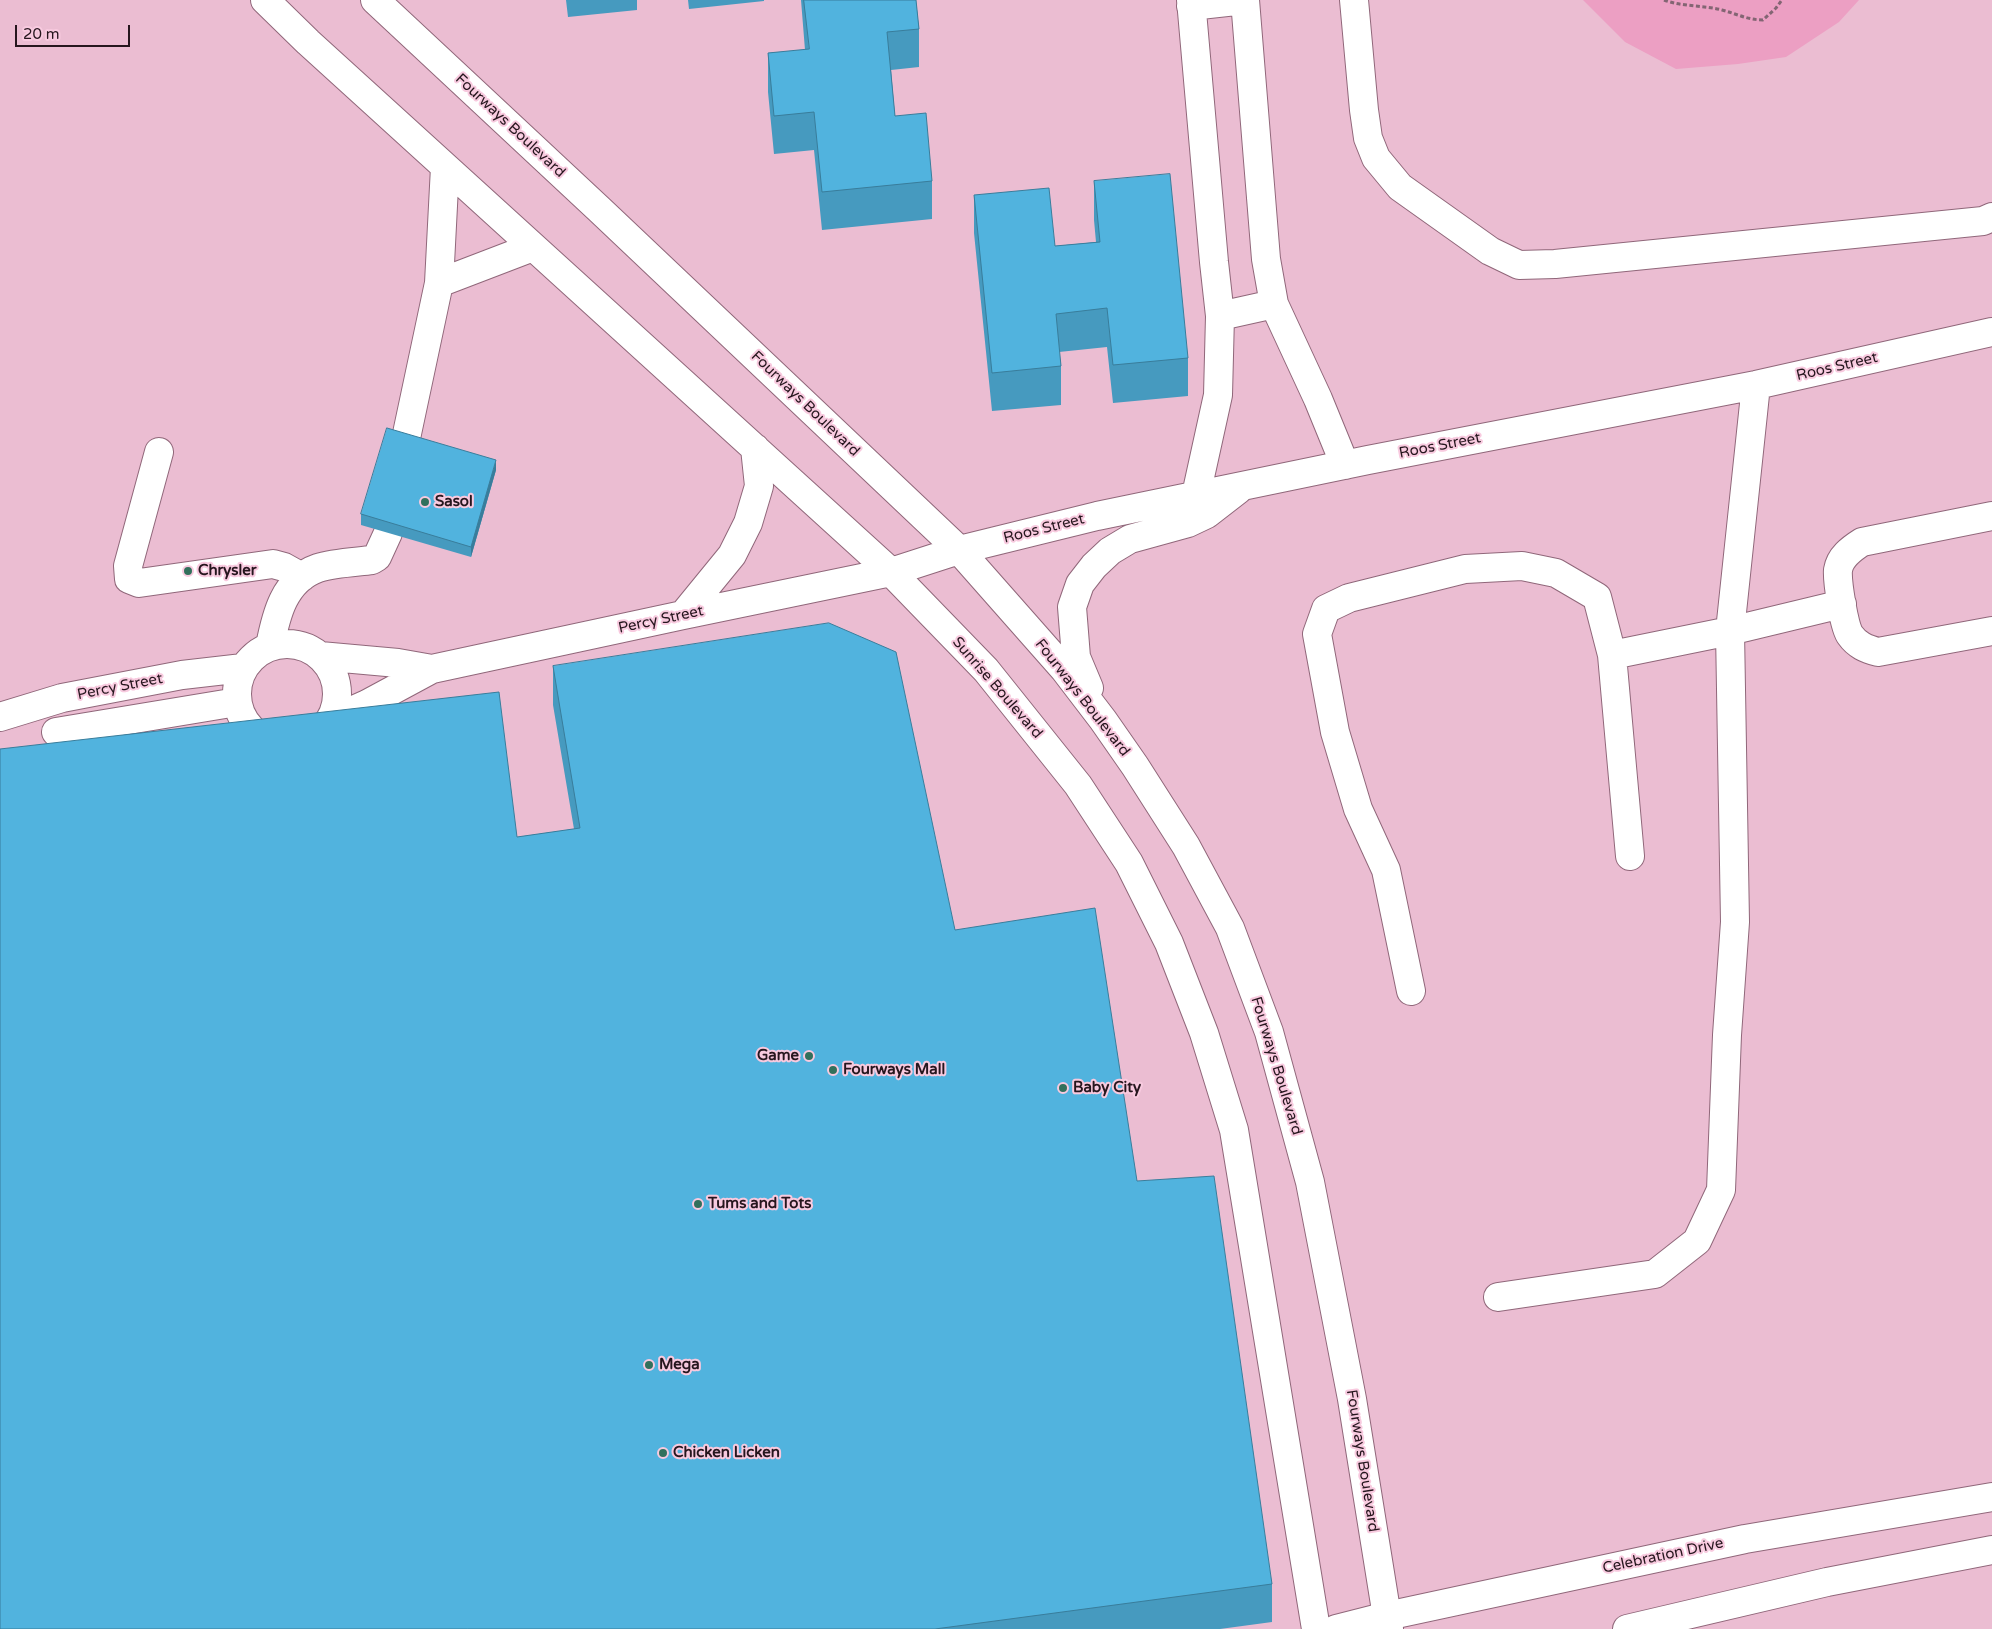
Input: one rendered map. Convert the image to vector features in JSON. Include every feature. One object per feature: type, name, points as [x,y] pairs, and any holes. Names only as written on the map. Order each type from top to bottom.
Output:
[{"type":"street","points":[[265,0],[308,42],[891,572]]},
{"type":"street","name":"Fourways Boulevard","points":[[375,0],[959,550],[1064,669],[1103,720],[1186,846],[1230,928],[1269,1032],[1310,1182],[1352,1399],[1388,1622]]},
{"type":"street","points":[[1196,495],[1218,395],[1220,316],[1191,3],[1245,0],[1266,259],[1274,304],[1318,398],[1345,464]]},
{"type":"street","points":[[1354,0],[1364,110],[1368,138],[1376,158],[1400,187],[1490,252],[1519,265],[1554,264],[1934,226],[1983,221],[1992,217]]},
{"type":"street","points":[[404,443],[439,283],[445,167]]},
{"type":"street","points":[[439,283],[533,247]]},
{"type":"street","points":[[1220,316],[1274,304]]},
{"type":"street","name":"Roos Street","points":[[891,572],[959,550],[1097,516],[1345,464],[1756,386],[1992,332]]},
{"type":"street","points":[[1498,1297],[1655,1274],[1698,1240],[1721,1190],[1727,1036],[1735,922],[1730,631],[1756,386]]},
{"type":"street","points":[[683,614],[732,555],[748,523],[759,486],[755,448]]},
{"type":"street","points":[[159,452],[128,566],[129,578],[139,583],[272,564],[284,567],[302,577]]},
{"type":"street","points":[[1103,720],[1076,657],[1072,607],[1080,584],[1094,566],[1110,551],[1130,539],[1188,523],[1207,514],[1241,487]]},
{"type":"street","points":[[1992,516],[1862,542],[1847,551],[1838,570],[1848,633],[1862,647],[1878,652],[1992,631]]},
{"type":"street","points":[[268,742],[254,733],[243,719],[237,702],[237,685],[243,668],[255,655],[270,646],[276,614],[285,595],[302,577],[318,568],[372,560],[377,557],[388,533]]},
{"type":"street","points":[[1411,990],[1386,870],[1358,809],[1335,732],[1317,634],[1326,609],[1349,598],[1465,569],[1522,566],[1556,573],[1596,597],[1612,655],[1630,856]]},
{"type":"street","name":"Percy Street","points":[[234,748],[268,742],[286,745],[303,742],[318,734],[329,721],[375,700],[432,669],[683,614],[891,572]]},
{"type":"street","name":"Sunrise Boulevard","points":[[891,572],[986,670],[1078,786],[1129,863],[1168,942],[1204,1033],[1234,1130],[1316,1629]]},
{"type":"street","points":[[1612,655],[1730,631],[1842,604]]},
{"type":"street","name":"Percy Street","points":[[270,646],[287,644],[305,647],[320,656],[398,663],[432,669]]},
{"type":"street","points":[[320,656],[330,670],[336,686],[336,704],[329,721]]},
{"type":"street","name":"Percy Street","points":[[0,717],[62,698],[182,675],[243,668]]},
{"type":"street","points":[[407,711],[432,669]]},
{"type":"street","points":[[56,732],[237,702]]},
{"type":"street","name":"Celebration Drive","points":[[1336,1629],[1388,1622],[1745,1539],[1992,1497]]},
{"type":"street","points":[[1627,1629],[1828,1582],[1992,1550]]},
{"type":"path","points":[[1664,0],[1682,6],[1720,10],[1750,20],[1763,20],[1782,0]]},
{"type":"shaded area","points":[[1583,0],[1859,0],[1839,22],[1786,57],[1738,64],[1676,69],[1625,42]]},
{"type":"building","points":[[804,0],[916,0],[919,29],[887,32],[895,116],[926,113],[932,181],[822,192],[814,112],[774,116],[768,53],[809,49]]},
{"type":"building","points":[[1170,174],[1188,358],[1113,365],[1107,308],[1056,314],[1061,366],[992,373],[974,195],[1049,188],[1055,246],[1100,242],[1094,181]]},
{"type":"building","points":[[387,428],[496,460],[471,547],[361,514]]},
{"type":"building","points":[[829,623],[896,652],[955,930],[1095,908],[1137,1181],[1214,1176],[1272,1584],[935,1629],[0,1629],[0,749],[499,692],[517,837],[580,828],[553,666]]},
{"type":"place","name":"Sasol","points":[[425,502]]},
{"type":"place","name":"Chrysler","points":[[188,571]]},
{"type":"place","name":"Game","points":[[809,1056]]},
{"type":"place","name":"Fourways Mall","points":[[833,1070]]},
{"type":"place","name":"Baby City","points":[[1063,1088]]},
{"type":"place","name":"Tums and Tots","points":[[698,1204]]},
{"type":"place","name":"Mega","points":[[649,1365]]},
{"type":"place","name":"Chicken Licken","points":[[663,1453]]}]
